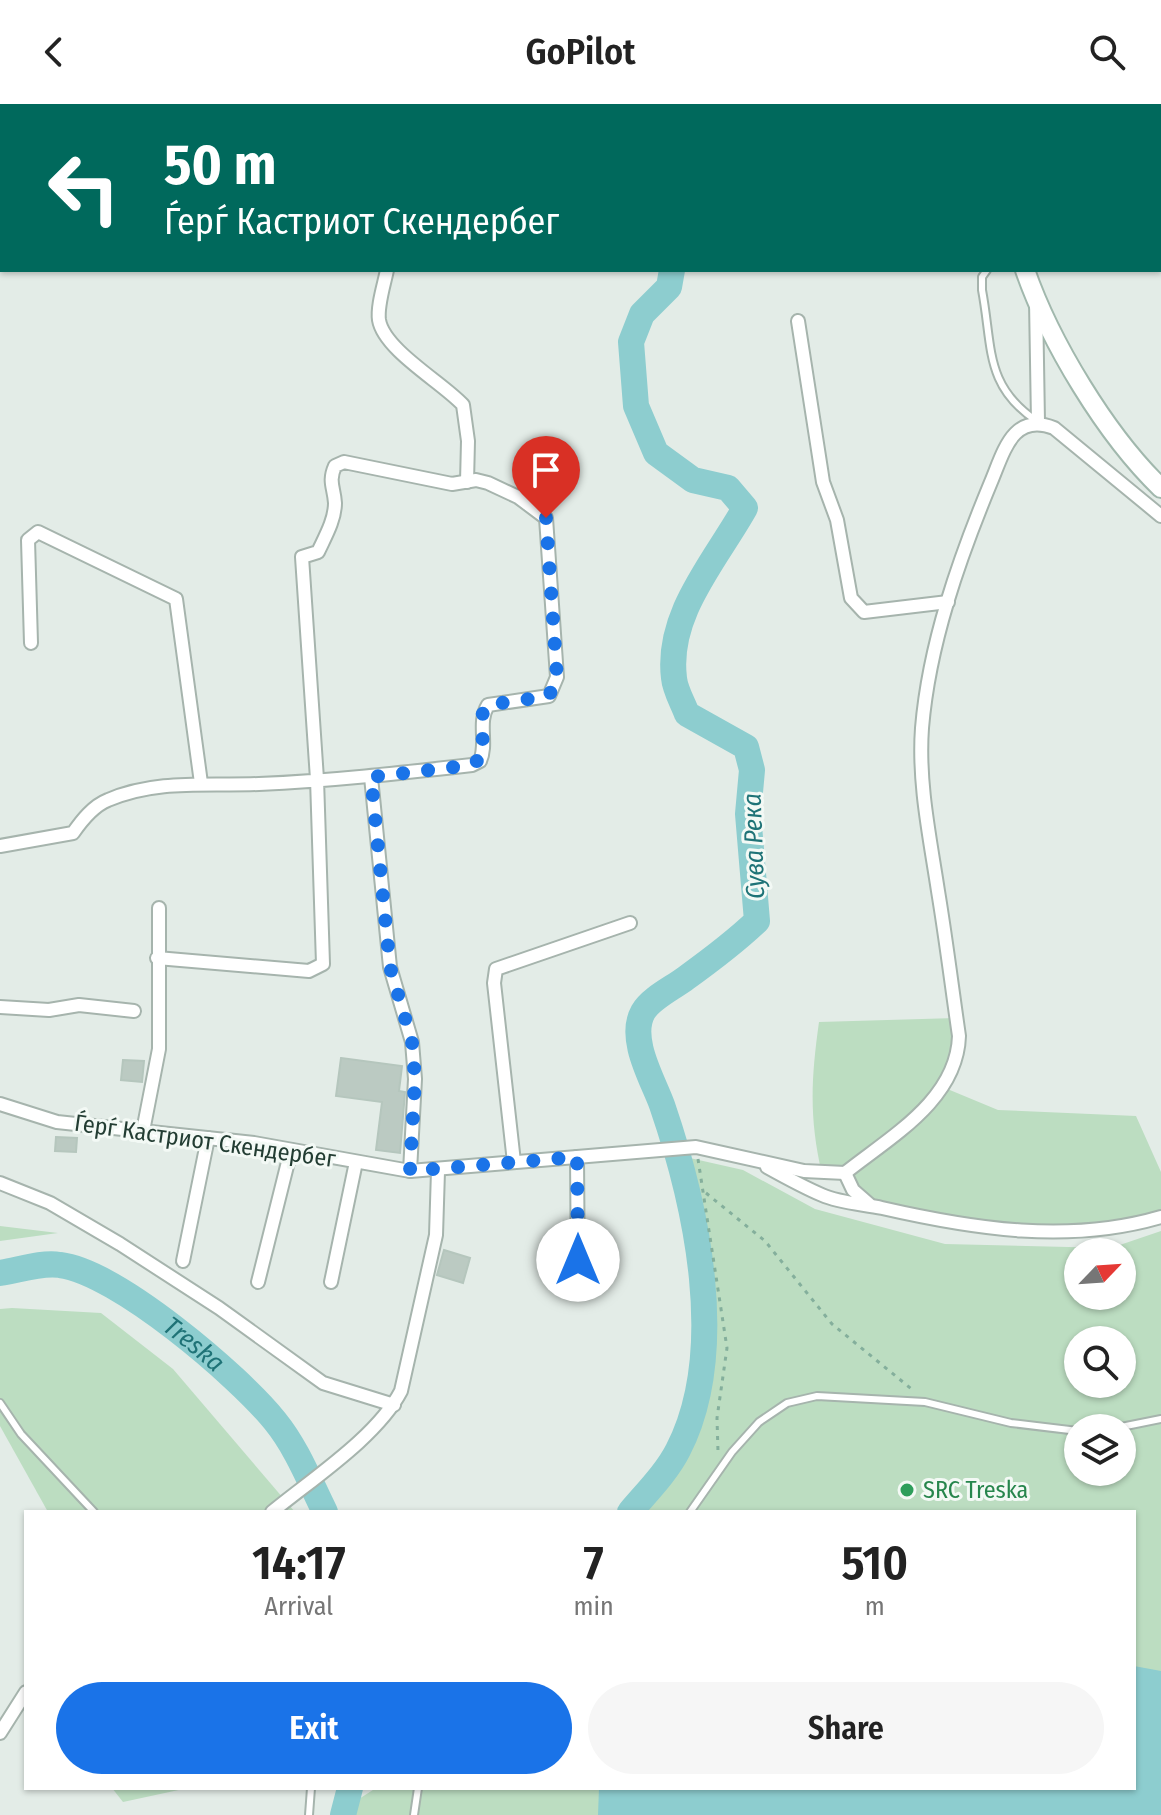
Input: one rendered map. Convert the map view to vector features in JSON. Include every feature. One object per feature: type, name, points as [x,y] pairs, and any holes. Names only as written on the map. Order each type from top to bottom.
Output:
[{"type":"main road","points":[[1026,272],[1036,298],[1111,427],[1161,488]]},
{"type":"street","points":[[387,272],[379,319],[390,339],[418,368],[463,405],[468,441],[467,482]]},
{"type":"street","points":[[1036,298],[1034,332],[1038,422]]},
{"type":"street","points":[[798,321],[823,482],[837,520],[851,598],[857,609],[864,612],[948,602]]},
{"type":"street","points":[[750,1159],[822,1174],[845,1173],[945,1088],[958,1056],[959,1036],[922,775],[922,728],[948,602],[975,521],[1005,450],[1015,434],[1027,423],[1038,422],[1054,428],[1161,516]]},
{"type":"street","points":[[0,846],[73,833],[86,816],[105,800],[151,787],[201,783],[317,779],[371,777],[472,765],[483,756],[482,715],[488,705],[549,696],[557,677],[546,518],[518,497],[488,483],[452,484],[344,462],[335,466],[329,480],[335,501],[333,517],[318,552],[302,557],[317,779],[323,964],[309,971],[157,958]]},
{"type":"street","points":[[31,643],[28,540],[38,532],[176,599],[201,783]]},
{"type":"street","points":[[371,777],[390,967],[412,1042],[415,1079],[410,1171]]},
{"type":"street","points":[[143,1131],[159,1049],[159,908]]},
{"type":"street","points":[[514,1162],[494,983],[496,969],[630,923]]},
{"type":"street","points":[[0,1007],[49,1010],[79,1005],[134,1011]]},
{"type":"street","name":"Ѓерѓ Кастриот Скендербег","points":[[0,1104],[57,1122],[208,1138],[410,1171],[696,1147],[750,1159]]},
{"type":"street","points":[[183,1261],[208,1138]]},
{"type":"street","points":[[258,1282],[291,1150]]},
{"type":"street","points":[[577,1157],[578,1285]]},
{"type":"street","points":[[750,1159],[824,1196],[999,1229],[1070,1233],[1122,1229],[1161,1217]]},
{"type":"street","points":[[331,1282],[356,1162]]},
{"type":"street","points":[[274,1510],[354,1444],[394,1405],[406,1379],[436,1235],[438,1171]]},
{"type":"street","points":[[845,1173],[862,1201],[876,1207]]},
{"type":"street","points":[[0,1183],[50,1203],[120,1244],[219,1308],[323,1383],[394,1405]]},
{"type":"street","points":[[0,1733],[24,1695]]},
{"type":"lane","points":[[986,272],[982,277],[982,290],[993,369],[1006,396],[1038,422]]},
{"type":"lane","points":[[691,1510],[759,1422],[787,1403],[817,1396],[925,1402],[1011,1423],[1064,1429]]},
{"type":"lane","points":[[0,1403],[21,1434],[92,1510]]},
{"type":"lane","points":[[1136,1424],[1161,1419]]},
{"type":"lane","points":[[309,1815],[311,1790]]},
{"type":"lane","points":[[414,1815],[418,1790]]},
{"type":"path","points":[[696,1147],[706,1193],[727,1348],[717,1418],[719,1471]]},
{"type":"path","points":[[706,1193],[765,1241],[832,1324],[925,1402]]},
{"type":"green space","points":[[956,1018],[945,1088],[998,1110],[1136,1116],[1161,1172],[1161,1217],[1070,1233],[876,1207],[845,1173],[822,1174],[813,1098],[819,1022]]},
{"type":"green space","name":"SRC Treska","points":[[681,1156],[743,1170],[815,1209],[945,1244],[1064,1247],[1064,1310],[1136,1310],[1136,1240],[1161,1231],[1161,1815],[334,1815],[373,1790],[1136,1790],[1136,1510],[640,1510],[685,1425],[700,1338]]},
{"type":"green space","points":[[0,1226],[58,1233],[0,1241]]},
{"type":"green space","points":[[0,1309],[101,1313],[173,1369],[293,1510],[47,1510],[0,1426]]},
{"type":"green space","points":[[114,1790],[179,1790],[123,1802]]},
{"type":"water","points":[[1136,1666],[1161,1671],[1161,1815],[598,1815],[599,1790],[1136,1790]]},
{"type":"building","points":[[341,1058],[402,1066],[399,1091],[405,1092],[400,1153],[376,1150],[382,1102],[336,1096]]},
{"type":"building","points":[[123,1060],[144,1061],[142,1082],[121,1080]]},
{"type":"building","points":[[56,1137],[77,1138],[76,1152],[55,1151]]},
{"type":"building","points":[[444,1250],[470,1258],[463,1283],[437,1275]]},
{"type":"waterway","name":"Сува Река","points":[[632,1510],[678,1450],[693,1411],[702,1368],[704,1323],[702,1278],[686,1187],[675,1144],[640,1047],[639,1023],[651,1002],[714,958],[757,921],[748,814],[752,770],[746,747],[687,714],[674,678],[674,654],[685,610],[745,508],[728,488],[693,480],[656,453],[636,406],[631,342],[642,314],[669,287],[672,272]]},
{"type":"waterway","name":"Treska","points":[[0,1273],[38,1265],[60,1265],[113,1286],[144,1306],[206,1354],[275,1421],[297,1454],[324,1510]]},
{"type":"waterway","name":"Treska","points":[[343,1815],[349,1790]]},
{"type":"place","name":"SRC Treska","points":[[907,1490]]},
{"type":"route","points":[[546,518],[549,526],[557,677],[549,696],[488,705],[482,715],[483,756],[472,765],[371,777],[390,967],[412,1042],[415,1079],[410,1171],[577,1157],[578,1260]]}]
